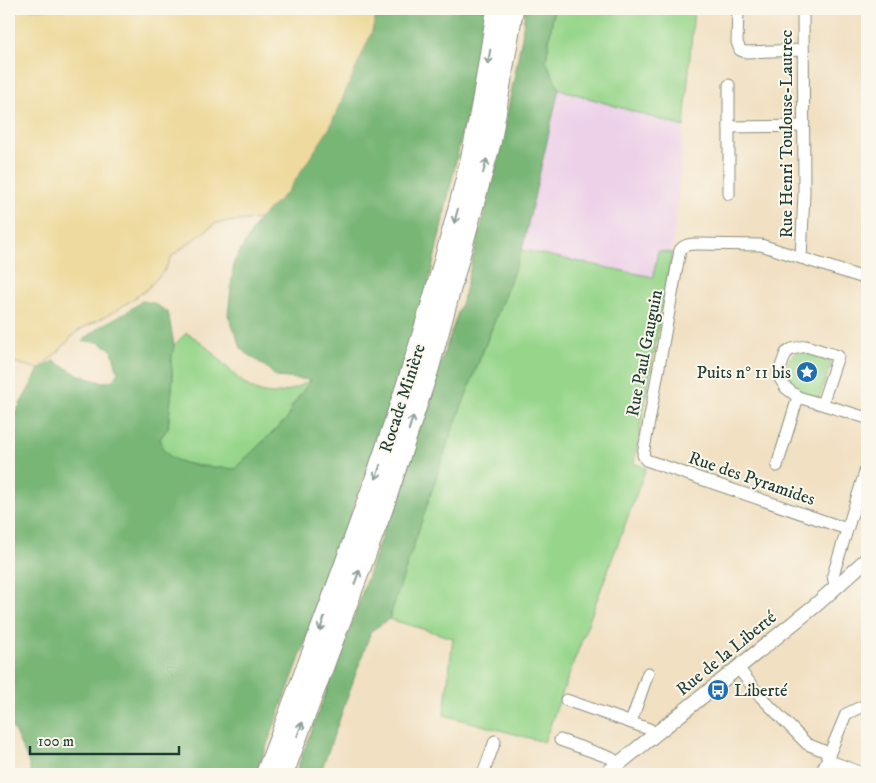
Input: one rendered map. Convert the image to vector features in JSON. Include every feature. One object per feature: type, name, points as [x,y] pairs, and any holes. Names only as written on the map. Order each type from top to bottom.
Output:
[{"type":"highway","name":"Rocade Minière","points":[[266,774],[370,495],[418,352],[466,179],[497,9]]},
{"type":"highway","name":"Rocade Minière","points":[[282,774],[383,508],[428,371],[491,141],[513,9]]},
{"type":"street","points":[[738,9],[737,42],[740,50],[745,52],[803,50]]},
{"type":"street","name":"Rue Henri Toulouse-Lautrec","points":[[801,258],[804,194],[803,9]]},
{"type":"street","points":[[729,85],[729,194]]},
{"type":"street","points":[[729,126],[804,126]]},
{"type":"street","name":"Rue Paul Gauguin","points":[[646,460],[643,455],[680,250],[686,245],[691,244],[760,245],[801,258]]},
{"type":"street","points":[[801,258],[867,280]]},
{"type":"street","points":[[822,404],[838,356],[806,346],[792,349],[786,353],[779,372],[779,377],[786,388],[798,396],[822,404],[867,418]]},
{"type":"street","points":[[777,466],[798,396]]},
{"type":"street","name":"Rue des Pyramides","points":[[646,460],[847,529]]},
{"type":"street","points":[[837,586],[833,575],[867,466]]},
{"type":"street","name":"Rue de la Liberté","points":[[606,774],[738,668],[867,559]]},
{"type":"street","points":[[738,668],[761,697],[807,744],[820,749],[832,762],[864,774]]},
{"type":"street","points":[[631,722],[648,673]]},
{"type":"street","points":[[566,700],[649,728],[655,734]]},
{"type":"street","points":[[821,774],[846,714],[867,704]]},
{"type":"street","points":[[560,740],[611,758],[618,764]]},
{"type":"street","points":[[483,774],[495,741]]},
{"type":"shaded area","points":[[559,89],[684,127],[672,253],[658,251],[654,277],[522,250]]},
{"type":"green space","points":[[378,9],[487,9],[484,35],[432,269],[395,399],[361,485],[326,588],[256,774],[31,774],[28,761],[13,728],[9,727],[9,426],[39,369],[55,361],[75,373],[92,380],[107,382],[113,380],[118,373],[112,350],[99,342],[82,341],[102,325],[127,312],[142,301],[153,303],[168,312],[174,345],[171,362],[173,379],[168,428],[160,439],[163,449],[170,456],[178,461],[196,466],[234,469],[287,419],[292,406],[311,380],[276,377],[266,367],[242,350],[228,315],[234,262],[259,219],[288,191],[371,34]]},
{"type":"green space","points":[[525,9],[554,9],[546,61],[559,89],[522,250],[449,439],[389,619],[371,631],[320,774],[295,774],[348,634],[463,298],[500,150],[522,37]]},
{"type":"green space","points":[[554,9],[694,9],[684,127],[559,89],[546,61]]},
{"type":"green space","points":[[522,250],[653,277],[658,251],[672,253],[634,463],[646,468],[544,742],[444,715],[453,638],[389,619],[449,439]]},
{"type":"green space","points":[[186,333],[203,344],[242,382],[259,392],[279,393],[296,388],[311,380],[292,406],[287,419],[234,469],[186,463],[169,456],[163,449],[160,439],[168,428],[173,379],[171,362],[174,345]]},
{"type":"green space","points":[[803,350],[830,359],[831,364],[819,398],[802,393],[794,388],[784,374],[792,356]]},
{"type":"sand","points":[[9,9],[378,9],[371,34],[329,129],[288,191],[259,219],[216,223],[172,256],[164,271],[146,290],[117,310],[76,332],[39,369],[9,361]]},
{"type":"place","name":"Puits n° 11 bis","points":[[807,372]]},
{"type":"place","name":"Liberté","points":[[718,690]]}]
